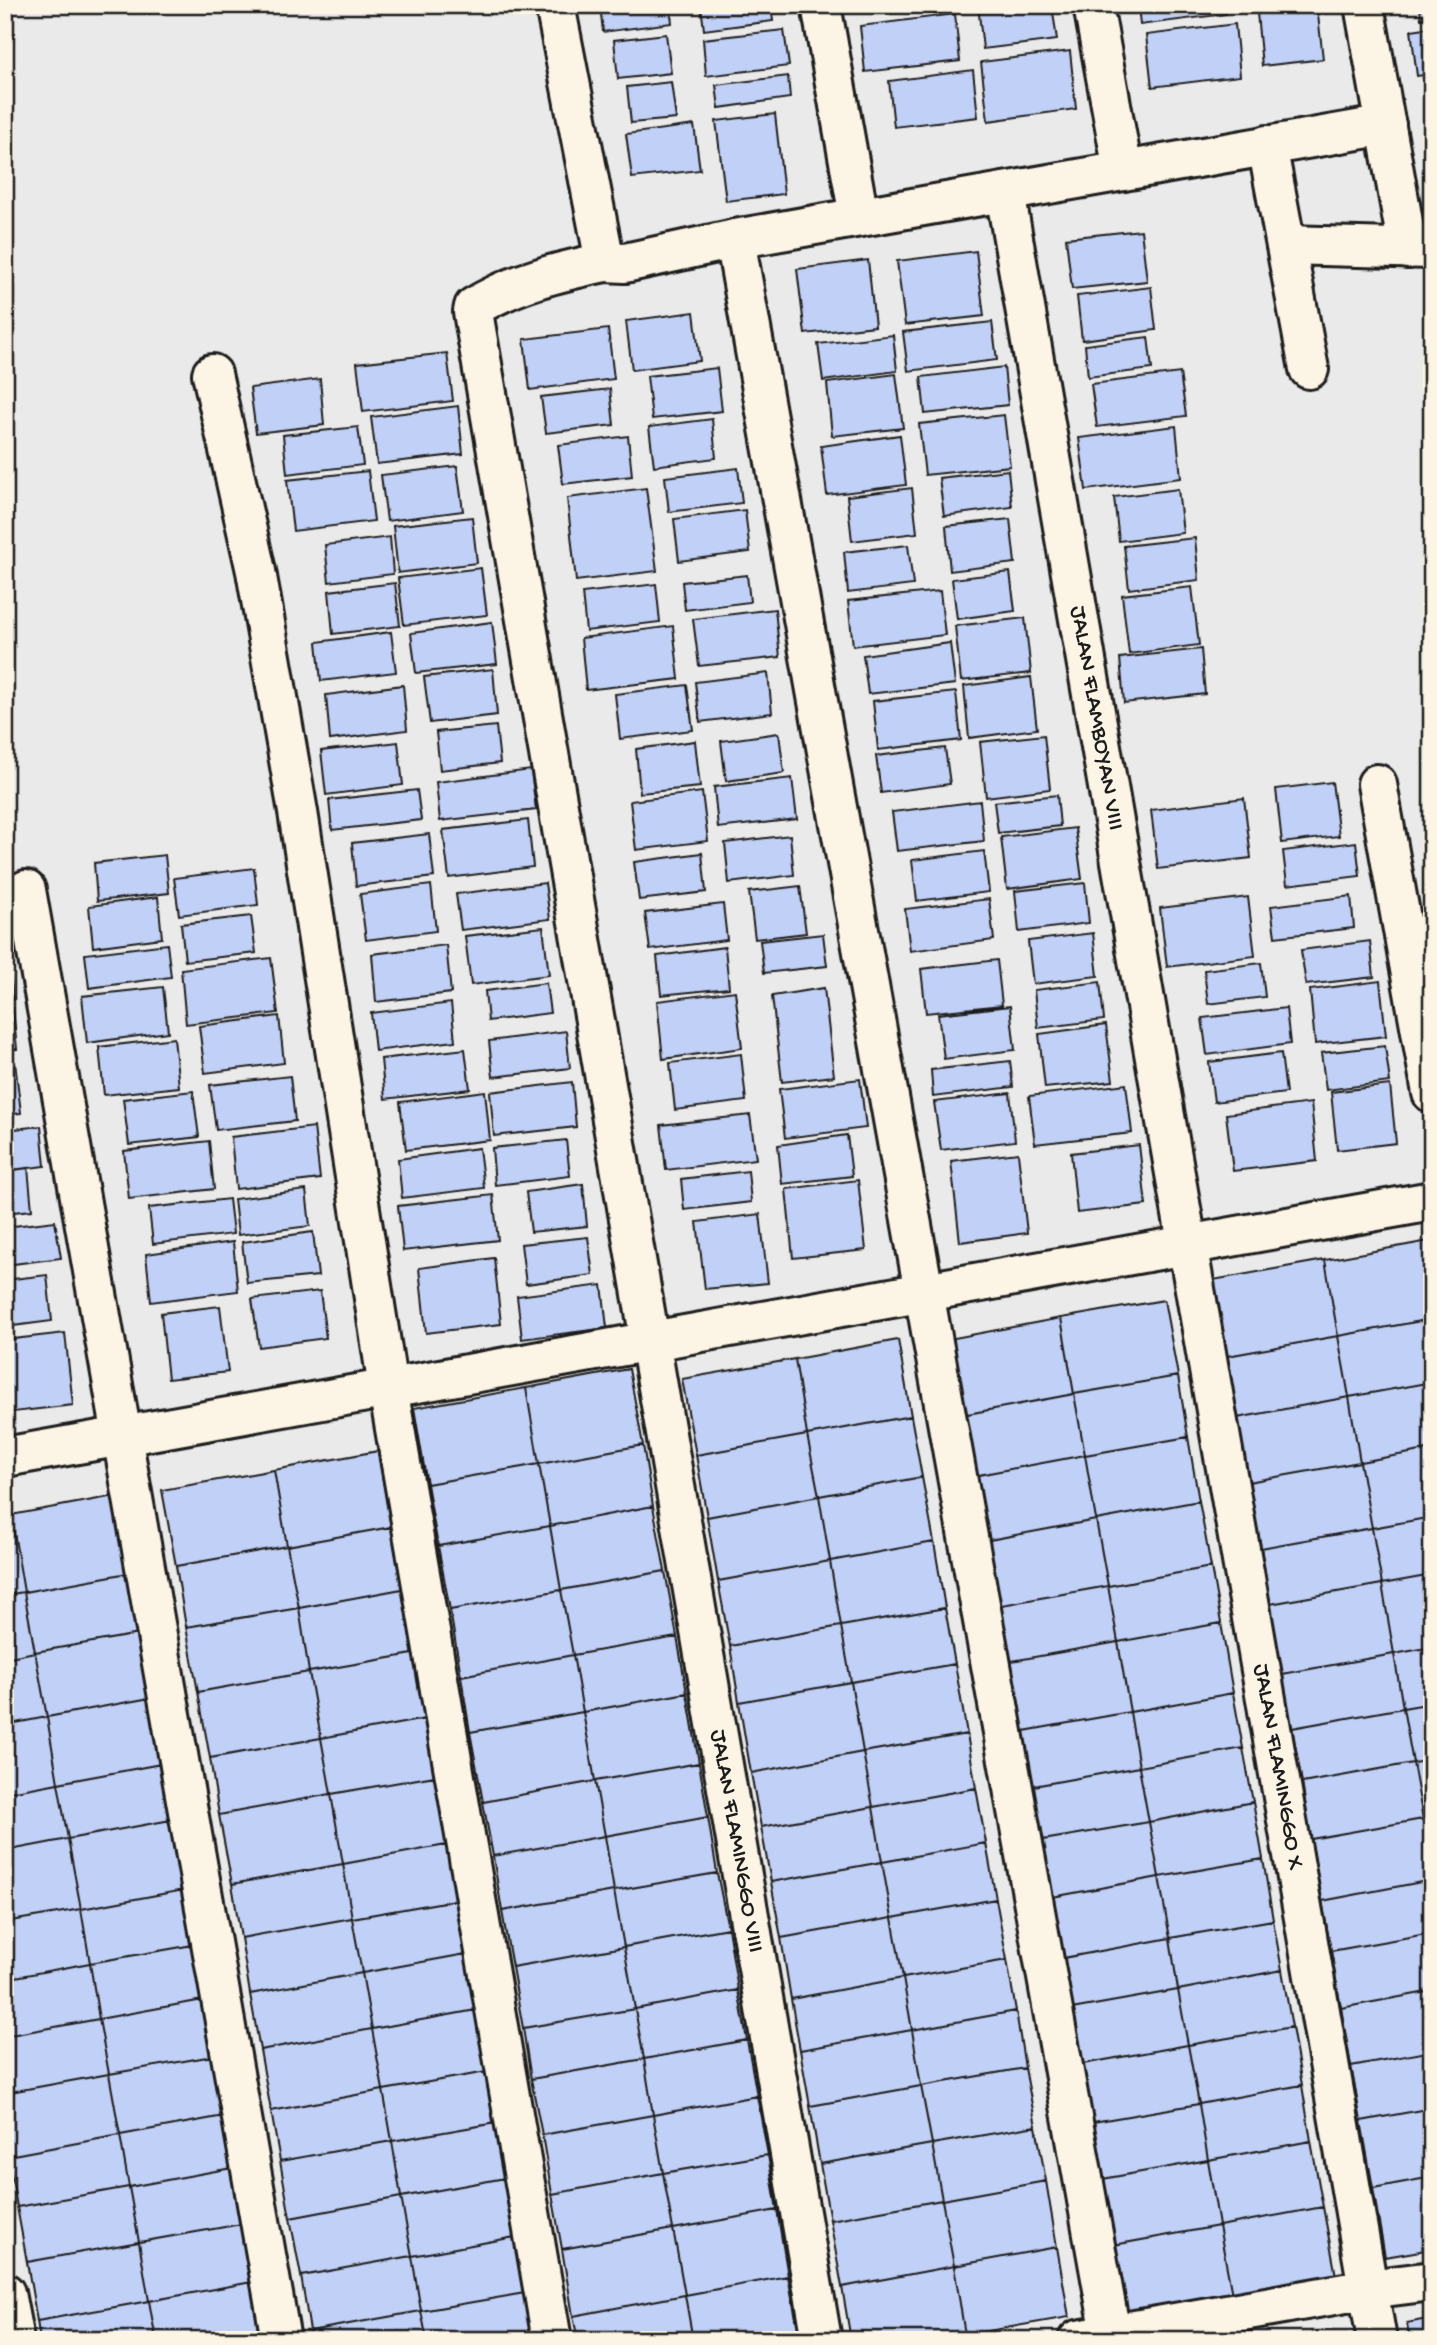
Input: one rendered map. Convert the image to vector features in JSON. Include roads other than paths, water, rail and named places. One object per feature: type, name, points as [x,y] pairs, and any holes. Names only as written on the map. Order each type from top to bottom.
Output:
[{"type":"street","points":[[555,5],[605,262],[625,262],[735,239],[1385,125]]},
{"type":"street","points":[[821,5],[859,217]]},
{"type":"street","points":[[1093,5],[1123,171]]},
{"type":"street","points":[[1286,246],[1420,249],[1385,125],[1364,5]]},
{"type":"street","points":[[1267,145],[1309,369]]},
{"type":"street","name":"JALAN FLAMBOYAN VIII","points":[[1005,192],[1187,1245]]},
{"type":"street","points":[[735,239],[924,1291],[1094,2337],[1368,2289],[1432,2281]]},
{"type":"street","name":"JALAN FLAMINGGO VIII","points":[[605,262],[548,274],[499,292],[474,306],[473,313],[822,2340]]},
{"type":"street","points":[[212,374],[256,571],[294,785],[388,1388],[552,2340]]},
{"type":"street","points":[[1377,784],[1432,1093]]},
{"type":"street","points":[[26,890],[281,2340]]},
{"type":"street","points":[[5,1457],[1432,1201]]},
{"type":"street","name":"JALAN FLAMINGGO X","points":[[1187,1245],[1377,2340]]},
{"type":"street","points":[[5,2293],[13,2340]]}]
